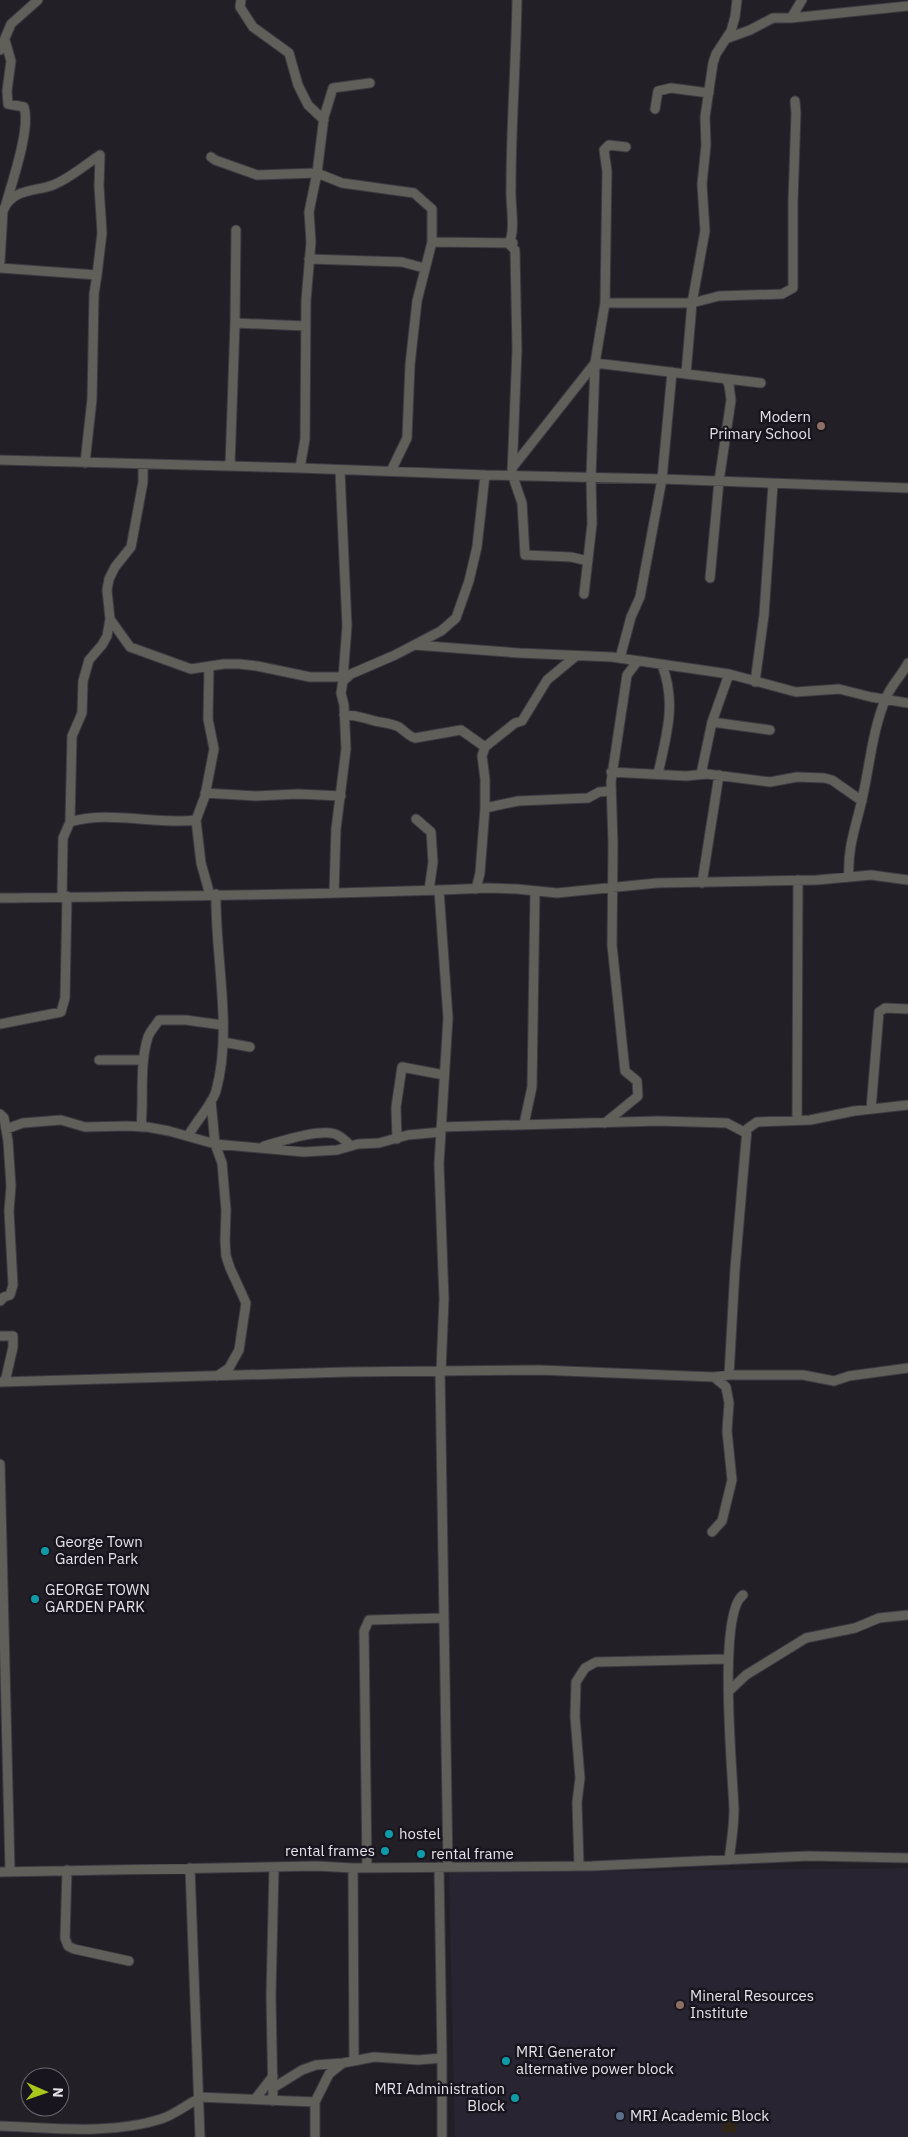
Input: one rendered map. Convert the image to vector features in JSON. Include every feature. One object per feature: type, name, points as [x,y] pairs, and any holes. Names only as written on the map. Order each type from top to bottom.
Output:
[{"type":"street","points":[[0,50],[11,24],[38,0]]},
{"type":"street","points":[[241,0],[240,8],[253,27],[289,53],[298,84],[308,105],[324,120]]},
{"type":"street","points":[[517,0],[511,188],[512,243],[515,250],[517,350],[512,471],[522,503],[526,555],[571,557],[588,561]]},
{"type":"street","points":[[686,374],[692,303],[705,236],[702,175],[706,145],[704,122],[714,59],[728,38],[735,17],[737,0]]},
{"type":"street","points":[[791,18],[802,0]]},
{"type":"street","points":[[728,38],[750,30],[773,18],[791,18],[908,6]]},
{"type":"street","points":[[0,262],[3,210],[22,144],[26,116],[24,107],[8,104],[7,91],[10,61],[5,40]]},
{"type":"street","points":[[300,468],[305,439],[309,212],[317,173],[324,120],[333,88],[370,83]]},
{"type":"street","points":[[655,109],[658,91],[671,88],[709,93]]},
{"type":"street","points":[[605,303],[692,303],[720,296],[782,294],[793,288],[795,101]]},
{"type":"street","points":[[584,594],[592,524],[591,477],[595,363],[605,303],[607,171],[604,150],[609,145],[626,147]]},
{"type":"street","points":[[3,210],[26,191],[54,185],[100,155],[99,186],[102,233],[94,294],[92,399],[84,463]]},
{"type":"street","points":[[211,157],[257,175],[317,173],[342,183],[414,193],[432,209],[432,242],[417,302],[410,365],[407,438],[391,471]]},
{"type":"street","points":[[230,466],[236,230]]},
{"type":"street","points":[[432,242],[512,243]]},
{"type":"street","points":[[309,259],[402,262],[424,268]]},
{"type":"street","points":[[0,268],[96,276]]},
{"type":"street","points":[[235,323],[306,326]]},
{"type":"street","points":[[512,471],[595,363]]},
{"type":"street","points":[[595,363],[761,384]]},
{"type":"street","points":[[620,658],[631,617],[640,596],[662,478],[672,372]]},
{"type":"street","points":[[710,578],[719,481],[731,400],[729,385],[726,379]]},
{"type":"street","points":[[0,460],[486,475],[512,471],[591,477],[908,488]]},
{"type":"street","points":[[0,1024],[61,1012],[65,998],[64,838],[70,822],[72,736],[82,713],[84,674],[90,658],[106,639],[110,619],[108,582],[116,567],[131,547],[143,482],[144,464]]},
{"type":"street","points":[[334,894],[336,829],[346,749],[341,693],[345,677],[348,626],[345,600],[340,471]]},
{"type":"street","points":[[110,619],[130,648],[191,669],[229,664],[257,666],[310,678],[345,677],[414,645],[450,624],[460,611],[477,547],[486,475]]},
{"type":"street","points":[[755,682],[763,622],[773,484]]},
{"type":"street","points":[[414,645],[620,658],[662,666],[729,674],[796,692],[839,689],[885,700],[908,702]]},
{"type":"street","points":[[476,889],[480,873],[485,808],[486,779],[482,756],[485,747],[522,720],[547,680],[577,656]]},
{"type":"street","points":[[605,1123],[638,1096],[637,1081],[626,1071],[612,945],[613,843],[611,791],[611,772],[627,675],[637,662]]},
{"type":"street","points":[[849,877],[849,846],[862,801],[874,738],[890,688],[908,663]]},
{"type":"street","points":[[658,774],[670,720],[669,683],[662,666]]},
{"type":"street","points":[[188,1136],[196,1120],[211,1101],[216,1091],[223,1042],[213,895],[201,863],[196,820],[205,793],[214,749],[208,719],[210,668]]},
{"type":"street","points":[[701,774],[712,722],[729,674]]},
{"type":"street","points":[[344,715],[360,715],[400,727],[410,737],[415,738],[461,730],[485,747]]},
{"type":"street","points":[[712,722],[770,730]]},
{"type":"street","points":[[611,772],[686,776],[701,774],[719,775],[770,782],[797,777],[824,778],[832,780],[862,801]]},
{"type":"street","points":[[702,883],[719,775]]},
{"type":"street","points":[[485,808],[518,801],[588,798],[599,792],[611,791]]},
{"type":"street","points":[[205,793],[256,796],[298,794],[341,796]]},
{"type":"street","points":[[70,822],[114,818],[183,822],[196,820]]},
{"type":"street","points":[[416,820],[431,832],[433,862],[429,890]]},
{"type":"street","points":[[0,898],[334,894],[476,889],[517,889],[557,893],[612,886],[798,880],[871,875],[908,880]]},
{"type":"street","points":[[797,1120],[798,880]]},
{"type":"street","points":[[440,890],[448,1018],[441,1129],[440,1216],[444,1300],[440,1371],[444,1618],[442,2137]]},
{"type":"street","points":[[524,1124],[532,1087],[535,891]]},
{"type":"street","points":[[871,1109],[879,1012],[884,1008],[908,1009]]},
{"type":"street","points":[[141,1127],[144,1104],[144,1060],[149,1035],[159,1020],[186,1020],[222,1025]]},
{"type":"street","points":[[223,1042],[250,1047]]},
{"type":"street","points":[[99,1060],[144,1060]]},
{"type":"street","points":[[397,1139],[396,1107],[402,1067],[444,1075]]},
{"type":"street","points":[[211,1101],[214,1144],[222,1164],[226,1210],[224,1241],[226,1256],[246,1303],[239,1350],[229,1368],[216,1376]]},
{"type":"street","points":[[729,1374],[746,1133],[750,1125],[756,1122],[810,1120],[871,1109],[908,1105]]},
{"type":"street","points":[[0,1114],[4,1118],[6,1129],[11,1186],[9,1211],[12,1285],[10,1295],[0,1301]]},
{"type":"street","points":[[6,1129],[24,1123],[60,1120],[85,1127],[141,1127],[188,1136],[214,1144],[304,1152],[337,1150],[351,1146],[379,1143],[441,1129],[524,1124],[727,1123],[746,1133]]},
{"type":"street","points":[[262,1147],[292,1137],[315,1134],[336,1134],[351,1146]]},
{"type":"street","points":[[336,1134],[337,1150]]},
{"type":"street","points":[[0,1336],[13,1336],[13,1347],[2,1382],[539,1370],[714,1376],[729,1374],[803,1375],[834,1381],[849,1376],[908,1368]]},
{"type":"street","points":[[712,1532],[722,1521],[732,1480],[727,1431],[729,1403],[726,1387],[714,1376]]},
{"type":"street","points":[[0,1464],[10,1871]]},
{"type":"street","points":[[729,1860],[734,1810],[729,1737],[728,1659],[734,1607],[743,1595]]},
{"type":"street","points":[[729,1691],[746,1675],[806,1638],[856,1628],[879,1618],[908,1615]]},
{"type":"street","points":[[366,1868],[364,1631],[369,1620],[444,1618]]},
{"type":"street","points":[[580,1866],[577,1802],[580,1778],[575,1717],[576,1682],[585,1668],[596,1662],[728,1659]]},
{"type":"street","points":[[0,1872],[274,1867],[580,1866],[808,1856],[908,1858]]},
{"type":"street","points":[[273,2100],[271,1996],[274,1867]]},
{"type":"street","points":[[190,1868],[200,2137]]},
{"type":"street","points":[[353,1868],[354,2061]]},
{"type":"street","points":[[66,1870],[66,1938],[68,1946],[74,1950],[129,1962]]},
{"type":"street","points":[[273,2088],[302,2070],[316,2065],[343,2064],[374,2057],[418,2060],[442,2058]]},
{"type":"street","points":[[315,2137],[315,2102],[329,2074],[343,2064]]},
{"type":"street","points":[[256,2098],[273,2076]]},
{"type":"street","points":[[0,2126],[120,2132],[162,2119],[198,2098],[256,2098],[315,2102]]},
{"type":"shaded area","name":"Mineral Resources Institute","points":[[908,1868],[908,2137],[455,2137],[449,1873]]},
{"type":"shaded area","points":[[724,2115],[738,2116],[736,2133],[722,2132]]},
{"type":"place","name":"Modern Primary School","points":[[821,426]]},
{"type":"place","name":"George Town Garden Park","points":[[45,1551]]},
{"type":"place","name":"GEORGE TOWN GARDEN PARK","points":[[35,1599]]},
{"type":"place","name":"hostel","points":[[389,1834]]},
{"type":"place","name":"rental frames","points":[[385,1851]]},
{"type":"place","name":"rental frame","points":[[421,1854]]},
{"type":"place","name":"Mineral Resources Institute","points":[[680,2005]]},
{"type":"place","name":"MRI Generator alternative power block","points":[[506,2061]]},
{"type":"place","name":"MRI Administration Block","points":[[515,2098]]},
{"type":"place","name":"MRI Academic Block","points":[[620,2116]]}]
